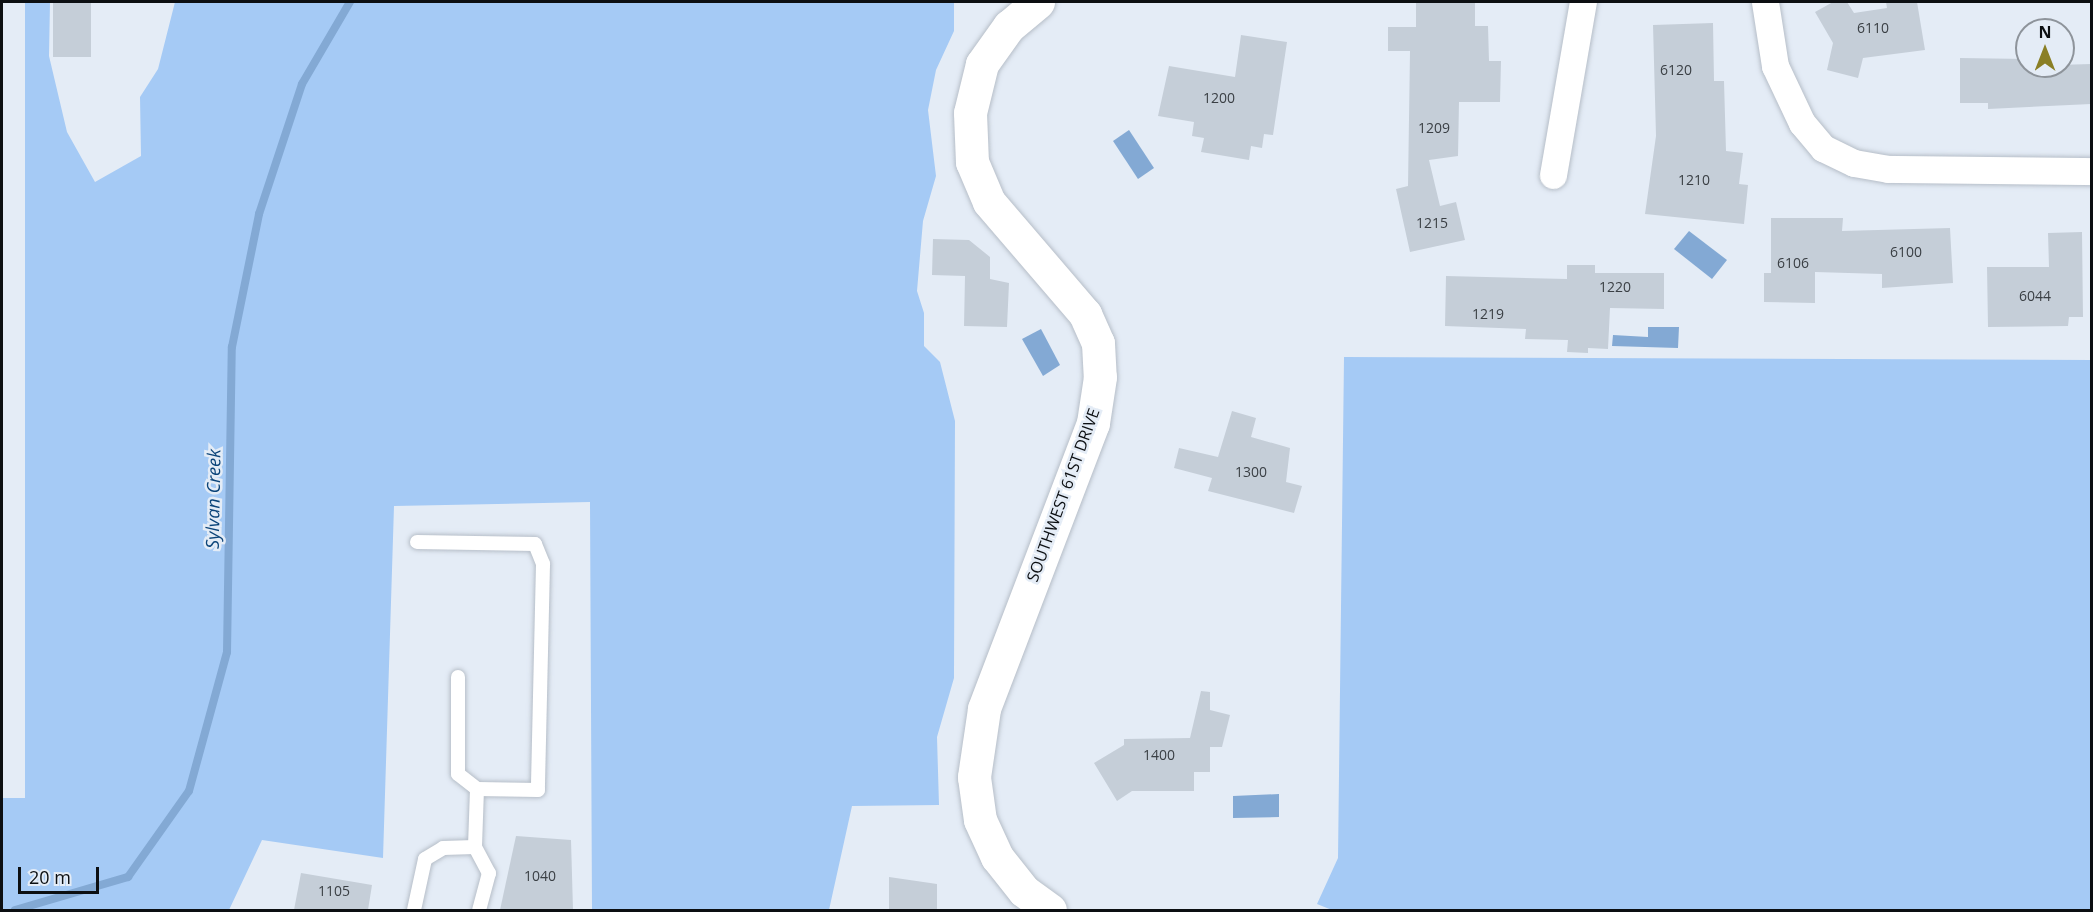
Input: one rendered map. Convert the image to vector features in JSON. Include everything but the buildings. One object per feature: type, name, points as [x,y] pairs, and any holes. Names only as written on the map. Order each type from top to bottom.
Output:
[{"type":"street","name":"SOUTHWEST 61ST DRIVE","points":[[1034,906],[997,857],[980,820],[974,777],[976,743],[984,709],[1093,423],[1101,361],[1085,314],[981,188],[969,138],[982,64],[1009,26],[1038,2]]},
{"type":"street","points":[[1553,175],[1583,2]]},
{"type":"street","points":[[1765,2],[1774,66],[1802,123],[1823,147],[1854,163],[1888,169],[2091,171]]},
{"type":"lane","points":[[417,542],[535,544],[543,564],[538,790],[477,789],[458,774],[458,677]]},
{"type":"lane","points":[[477,789],[475,847],[489,873],[479,910]]},
{"type":"lane","points":[[414,910],[425,859],[443,848],[475,847]]},
{"type":"shaded area","points":[[25,2],[50,2],[49,56],[67,132],[95,182],[141,156],[140,97],[158,69],[175,2],[954,2],[954,31],[936,70],[928,110],[936,176],[923,221],[917,291],[924,313],[924,346],[940,362],[955,421],[954,678],[937,737],[939,805],[852,806],[829,910],[592,910],[590,502],[394,506],[383,858],[262,840],[229,910],[2,910],[2,798],[25,798]]},
{"type":"shaded area","points":[[1129,130],[1154,168],[1138,179],[1113,141]]},
{"type":"shaded area","points":[[1689,231],[1727,260],[1712,279],[1674,249]]},
{"type":"shaded area","points":[[1648,327],[1679,327],[1678,348],[1612,346],[1613,335],[1648,337]]},
{"type":"shaded area","points":[[1041,329],[1060,365],[1043,376],[1022,339]]},
{"type":"shaded area","points":[[1344,357],[2091,360],[2091,910],[1332,910],[1317,904],[1338,858]]},
{"type":"shaded area","points":[[1279,794],[1279,817],[1233,818],[1233,796]]},
{"type":"waterway","name":"Sylvan Creek","points":[[15,910],[128,877],[189,791],[227,652],[232,347],[259,214],[302,84],[350,2]]}]
